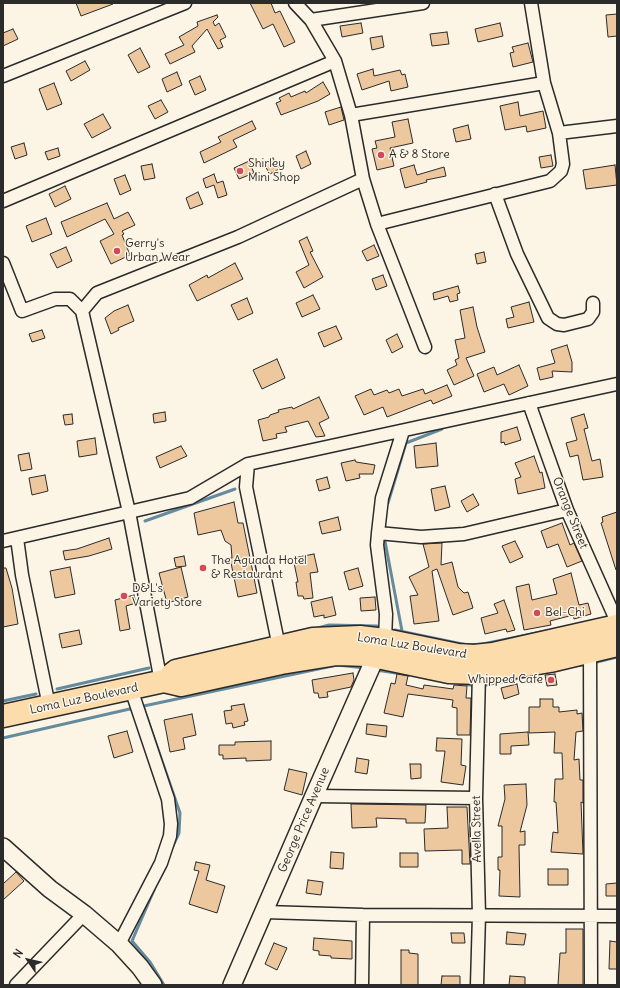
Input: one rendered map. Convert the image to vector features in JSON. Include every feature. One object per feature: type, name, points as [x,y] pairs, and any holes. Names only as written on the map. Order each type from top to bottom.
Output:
[{"type":"highway","name":"Loma Luz Boulevard","points":[[3,716],[162,682],[181,685],[320,656],[354,653],[381,648],[474,656],[493,654],[617,626]]},
{"type":"highway","name":"Loma Luz Boulevard","points":[[162,682],[176,671],[313,639],[339,637],[381,648],[429,669],[449,672],[479,673],[522,666],[617,645]]},
{"type":"street","points":[[3,76],[185,3]]},
{"type":"street","points":[[295,3],[311,20],[335,61],[351,115],[363,179],[377,224],[425,347]]},
{"type":"street","points":[[311,20],[423,3]]},
{"type":"street","points":[[377,224],[550,181],[557,177],[563,164],[559,133],[544,82],[531,3]]},
{"type":"street","points":[[3,201],[335,61]]},
{"type":"street","points":[[351,115],[544,82]]},
{"type":"street","points":[[559,133],[617,126]]},
{"type":"street","points":[[82,311],[97,293],[238,237],[363,179]]},
{"type":"street","points":[[495,194],[517,254],[548,318],[557,324],[588,319],[593,312],[593,303]]},
{"type":"street","points":[[3,263],[22,311],[55,299],[70,299],[82,311],[130,512],[162,682]]},
{"type":"street","points":[[3,541],[190,498],[248,464],[617,384]]},
{"type":"street","name":"Orange Street","points":[[529,403],[567,510],[617,622]]},
{"type":"street","points":[[381,648],[386,614],[377,545],[378,533],[382,498],[403,430]]},
{"type":"street","points":[[248,464],[246,486],[279,647]]},
{"type":"street","points":[[378,533],[421,537],[464,534],[567,510]]},
{"type":"street","points":[[17,538],[22,575],[49,706]]},
{"type":"street","name":"George Price Avenue","points":[[232,985],[265,912],[314,796],[381,648]]},
{"type":"street","points":[[590,652],[592,916],[591,985]]},
{"type":"street","name":"Avella Street","points":[[477,985],[478,914],[476,798],[479,673]]},
{"type":"street","points":[[119,944],[161,863],[170,836],[171,824],[168,799],[130,689]]},
{"type":"street","points":[[314,796],[476,798]]},
{"type":"street","points":[[3,847],[50,889],[84,914],[119,944],[140,967],[153,985]]},
{"type":"street","points":[[265,912],[363,915],[478,914],[617,916]]},
{"type":"street","points":[[16,985],[84,914]]},
{"type":"street","points":[[362,985],[363,915]]},
{"type":"building","points":[[76,3],[113,3],[113,4],[81,16]]},
{"type":"building","points":[[250,3],[271,3],[275,13],[280,11],[295,42],[284,47],[273,24],[263,29]]},
{"type":"building","points":[[617,14],[617,36],[608,37],[606,15]]},
{"type":"building","points":[[217,15],[218,17],[213,22],[215,26],[219,23],[226,37],[220,40],[223,47],[218,49],[207,29],[192,46],[195,52],[170,64],[165,54],[184,45],[179,37],[198,26],[197,22]]},
{"type":"building","points":[[361,23],[363,33],[342,37],[340,26]]},
{"type":"building","points":[[500,23],[503,36],[478,42],[475,29]]},
{"type":"building","points":[[13,29],[18,39],[3,46],[3,33]]},
{"type":"building","points":[[447,32],[449,44],[432,46],[430,34]]},
{"type":"building","points":[[382,36],[384,47],[372,50],[370,38]]},
{"type":"building","points":[[528,43],[533,62],[513,67],[510,53],[514,52],[512,47]]},
{"type":"building","points":[[140,48],[150,67],[138,73],[128,55]]},
{"type":"building","points":[[85,61],[90,70],[71,81],[66,71]]},
{"type":"building","points":[[373,69],[374,76],[400,70],[402,75],[405,74],[408,87],[391,91],[389,81],[362,90],[357,74]]},
{"type":"building","points":[[177,72],[182,85],[167,92],[162,79]]},
{"type":"building","points":[[200,76],[206,90],[195,95],[189,81]]},
{"type":"building","points":[[323,82],[330,94],[318,101],[281,115],[276,103],[281,101],[279,98],[289,93],[291,97],[305,91],[306,93]]},
{"type":"building","points":[[54,83],[62,104],[47,110],[39,89]]},
{"type":"building","points":[[161,100],[168,112],[155,119],[148,106]]},
{"type":"building","points":[[518,102],[520,116],[543,111],[546,128],[527,132],[526,126],[505,130],[500,106]]},
{"type":"building","points":[[341,107],[344,120],[329,125],[325,112]]},
{"type":"building","points":[[103,114],[111,128],[92,138],[84,124]]},
{"type":"building","points":[[408,119],[413,143],[390,148],[394,166],[377,170],[372,149],[377,148],[375,141],[395,137],[392,122]]},
{"type":"building","points":[[252,121],[256,129],[233,140],[237,147],[204,163],[200,152],[221,142],[218,137]]},
{"type":"building","points":[[468,125],[471,139],[456,142],[453,129]]},
{"type":"building","points":[[24,143],[27,155],[15,159],[11,147]]},
{"type":"building","points":[[58,148],[60,156],[48,160],[45,152]]},
{"type":"building","points":[[306,151],[311,164],[301,169],[296,156]]},
{"type":"building","points":[[551,155],[553,166],[541,168],[539,157]]},
{"type":"building","points":[[273,158],[279,169],[270,174],[263,163]]},
{"type":"building","points":[[249,161],[254,173],[239,179],[234,168]]},
{"type":"building","points":[[152,164],[155,178],[144,180],[141,166]]},
{"type":"building","points":[[414,165],[417,175],[444,167],[446,176],[426,180],[427,182],[405,188],[400,169]]},
{"type":"building","points":[[615,165],[617,185],[586,189],[583,170]]},
{"type":"building","points":[[214,174],[217,183],[223,181],[227,195],[218,198],[214,185],[206,188],[203,179]]},
{"type":"building","points":[[125,175],[131,190],[120,195],[114,179]]},
{"type":"building","points":[[65,186],[71,199],[55,207],[49,194]]},
{"type":"building","points":[[198,192],[203,204],[190,209],[186,198]]},
{"type":"building","points":[[107,203],[114,219],[128,212],[135,225],[122,231],[124,234],[122,235],[130,255],[111,264],[100,241],[114,234],[105,219],[67,237],[61,222]]},
{"type":"building","points":[[46,218],[52,234],[32,242],[26,226]]},
{"type":"building","points":[[307,237],[313,251],[310,252],[323,277],[304,288],[296,272],[309,265],[299,241]]},
{"type":"building","points":[[374,245],[379,256],[367,261],[362,251]]},
{"type":"building","points":[[66,247],[72,261],[57,268],[50,254]]},
{"type":"building","points":[[484,252],[486,262],[477,264],[475,254]]},
{"type":"building","points":[[235,263],[243,279],[197,301],[189,285],[207,275],[208,278]]},
{"type":"building","points":[[383,275],[387,286],[376,290],[372,279]]},
{"type":"building","points":[[458,286],[460,293],[457,294],[458,300],[450,302],[448,296],[434,300],[433,293]]},
{"type":"building","points":[[313,295],[320,309],[302,317],[296,303]]},
{"type":"building","points":[[247,298],[253,313],[238,320],[231,305]]},
{"type":"building","points":[[529,302],[534,322],[508,328],[506,319],[514,317],[511,307]]},
{"type":"building","points":[[128,305],[134,321],[118,328],[119,330],[111,334],[105,318],[114,311]]},
{"type":"building","points":[[473,307],[477,327],[485,352],[466,358],[474,376],[454,385],[447,370],[457,365],[455,360],[459,358],[455,340],[465,338],[460,310]]},
{"type":"building","points":[[336,326],[342,339],[324,347],[318,333]]},
{"type":"building","points":[[42,330],[45,338],[32,342],[29,334]]},
{"type":"building","points":[[397,334],[403,347],[392,353],[386,340]]},
{"type":"building","points":[[567,345],[572,362],[572,372],[552,371],[553,377],[540,380],[537,368],[555,363],[551,350]]},
{"type":"building","points":[[277,359],[285,378],[262,389],[253,370]]},
{"type":"building","points":[[519,365],[528,386],[509,395],[504,384],[484,392],[477,374],[494,367],[497,375]]},
{"type":"building","points":[[447,385],[452,396],[433,404],[431,400],[387,417],[383,407],[364,415],[355,396],[371,389],[374,395],[387,390],[389,393],[399,389],[402,396],[423,389],[425,394]]},
{"type":"building","points":[[319,397],[329,418],[319,423],[325,436],[316,437],[308,421],[285,427],[287,432],[276,434],[277,438],[263,441],[258,420],[279,412],[278,410],[292,407],[293,409]]},
{"type":"building","points":[[165,412],[166,421],[154,423],[153,414]]},
{"type":"building","points":[[72,414],[73,424],[65,425],[63,415]]},
{"type":"building","points":[[584,414],[588,428],[584,429],[592,461],[600,459],[603,477],[583,480],[578,455],[570,457],[566,443],[577,440],[571,418]]},
{"type":"building","points":[[517,427],[521,440],[505,445],[504,442],[501,443],[501,432]]},
{"type":"building","points":[[95,438],[97,454],[79,457],[77,441]]},
{"type":"building","points":[[436,443],[438,466],[416,468],[414,446]]},
{"type":"building","points":[[181,446],[187,456],[160,468],[156,457]]},
{"type":"building","points":[[29,453],[32,469],[21,471],[18,455]]},
{"type":"building","points":[[534,456],[540,473],[542,472],[545,488],[518,494],[515,479],[521,477],[515,463]]},
{"type":"building","points":[[355,460],[356,462],[375,465],[373,474],[359,474],[360,478],[346,481],[341,463]]},
{"type":"building","points":[[45,475],[48,491],[32,495],[29,478]]},
{"type":"building","points":[[327,477],[330,488],[319,491],[316,480]]},
{"type":"building","points":[[445,486],[450,507],[435,511],[431,489]]},
{"type":"building","points":[[473,494],[479,505],[467,512],[461,501]]},
{"type":"building","points":[[234,502],[238,523],[243,523],[257,593],[238,597],[230,558],[232,558],[231,545],[225,541],[221,530],[198,535],[194,513]]},
{"type":"building","points":[[617,512],[616,570],[601,523],[603,522],[602,517]]},
{"type":"building","points":[[338,517],[341,530],[322,534],[319,522]]},
{"type":"building","points":[[562,523],[570,545],[574,543],[582,561],[567,567],[558,544],[547,548],[541,531]]},
{"type":"building","points":[[109,538],[112,549],[89,556],[65,560],[63,551],[77,549]]},
{"type":"building","points":[[515,541],[523,557],[510,563],[502,546]]},
{"type":"building","points":[[442,543],[441,565],[452,562],[458,587],[464,593],[468,592],[473,608],[453,615],[437,569],[432,571],[439,621],[414,624],[410,596],[418,595],[409,577],[429,567],[423,544]]},
{"type":"building","points":[[314,554],[318,572],[310,573],[313,598],[304,599],[303,596],[298,596],[296,582],[298,582],[293,558]]},
{"type":"building","points":[[184,556],[186,566],[176,567],[174,558]]},
{"type":"building","points":[[70,567],[75,594],[55,598],[50,571]]},
{"type":"building","points":[[181,567],[188,597],[167,603],[159,573]]},
{"type":"building","points":[[3,568],[6,568],[12,588],[18,624],[3,627]]},
{"type":"building","points":[[358,568],[363,586],[349,590],[344,572]]},
{"type":"building","points":[[571,573],[579,605],[588,603],[591,614],[574,619],[573,615],[550,621],[551,625],[524,630],[516,587],[529,584],[532,600],[557,594],[553,579]]},
{"type":"building","points":[[134,595],[136,603],[126,606],[130,629],[120,631],[115,600]]},
{"type":"building","points":[[332,597],[336,615],[324,618],[324,615],[314,617],[311,602]]},
{"type":"building","points":[[375,597],[376,610],[361,611],[360,598]]},
{"type":"building","points":[[504,600],[515,630],[507,632],[506,629],[485,634],[481,618],[498,613],[494,604]]},
{"type":"building","points":[[79,630],[82,644],[62,648],[59,634]]},
{"type":"building","points":[[353,673],[354,680],[351,687],[327,692],[328,697],[319,698],[318,693],[314,693],[312,680]]},
{"type":"building","points":[[397,674],[408,676],[406,685],[423,689],[424,685],[453,689],[454,685],[467,686],[466,698],[471,698],[470,735],[457,735],[457,708],[452,707],[453,700],[408,694],[403,717],[384,713],[391,683],[395,684]]},
{"type":"building","name":"Whipped Cafe","points":[[555,674],[557,685],[547,686],[545,675]]},
{"type":"building","points":[[517,684],[519,694],[504,699],[501,688]]},
{"type":"building","points":[[540,699],[553,699],[553,707],[559,707],[559,712],[577,710],[577,714],[582,713],[583,731],[576,732],[574,760],[579,759],[580,780],[583,780],[583,803],[581,802],[583,854],[551,852],[553,832],[558,833],[556,802],[554,802],[555,779],[563,779],[562,753],[554,753],[555,732],[529,733],[529,707],[540,707]]},
{"type":"building","points":[[244,704],[248,721],[244,722],[245,725],[233,728],[232,723],[226,724],[224,711],[232,710],[231,706]]},
{"type":"building","points":[[192,714],[196,735],[183,738],[185,749],[170,752],[164,720]]},
{"type":"building","points":[[367,724],[387,726],[386,737],[366,734]]},
{"type":"building","points":[[127,731],[133,752],[114,758],[108,736]]},
{"type":"building","points":[[528,732],[529,745],[511,746],[511,754],[500,754],[500,734]]},
{"type":"building","points":[[437,738],[462,739],[461,765],[466,766],[463,785],[441,782],[445,751],[436,751]]},
{"type":"building","points":[[271,741],[271,760],[246,761],[246,758],[223,759],[223,755],[219,755],[219,745],[235,745],[235,742]]},
{"type":"building","points":[[357,758],[369,760],[367,774],[355,772]]},
{"type":"building","points":[[410,764],[421,764],[421,778],[411,779]]},
{"type":"building","points":[[289,769],[307,773],[302,795],[284,790]]},
{"type":"building","points":[[526,784],[527,805],[520,832],[525,831],[525,845],[519,845],[520,897],[499,896],[500,870],[498,870],[498,857],[502,857],[502,826],[498,826],[505,799],[504,785]]},
{"type":"building","points":[[351,804],[426,805],[425,823],[406,823],[406,819],[376,818],[377,827],[352,828]]},
{"type":"building","points":[[447,807],[467,807],[470,864],[462,864],[462,850],[425,851],[424,829],[448,828]]},
{"type":"building","points":[[331,852],[344,853],[343,869],[330,868]]},
{"type":"building","points":[[400,853],[418,853],[418,867],[400,867]]},
{"type":"building","points":[[196,862],[210,865],[206,880],[225,886],[217,913],[189,904],[199,871],[194,870]]},
{"type":"building","points":[[548,869],[568,869],[568,885],[548,885]]},
{"type":"building","points":[[16,872],[24,881],[3,900],[3,884]]},
{"type":"building","points":[[308,880],[323,882],[321,895],[306,893]]},
{"type":"building","points":[[617,883],[617,896],[606,896],[606,884]]},
{"type":"building","points":[[566,929],[583,929],[583,985],[558,985],[560,953],[566,953]]},
{"type":"building","points":[[507,932],[526,934],[524,945],[506,944]]},
{"type":"building","points":[[451,933],[464,933],[465,943],[452,943]]},
{"type":"building","points":[[314,938],[352,941],[352,959],[331,958],[331,956],[319,955],[319,951],[313,950]]},
{"type":"building","points":[[610,941],[617,942],[617,969],[609,969]]},
{"type":"building","points":[[274,943],[287,948],[277,970],[265,964]]},
{"type":"building","points":[[401,950],[409,950],[409,953],[418,954],[418,985],[401,985]]},
{"type":"building","points":[[442,976],[460,976],[460,985],[441,985]]},
{"type":"building","points":[[510,976],[525,977],[525,985],[509,985]]},
{"type":"waterway","points":[[388,503],[406,443],[442,429]]},
{"type":"waterway","points":[[145,521],[235,489]]},
{"type":"waterway","points":[[384,536],[402,631]]},
{"type":"waterway","points":[[314,629],[329,625],[377,626]]},
{"type":"waterway","points":[[395,630],[467,645],[483,644],[546,631]]},
{"type":"waterway","points":[[593,663],[617,657]]},
{"type":"waterway","points":[[575,666],[587,664]]},
{"type":"waterway","points":[[139,707],[337,665],[365,668]]},
{"type":"waterway","points":[[57,689],[149,668]]},
{"type":"waterway","points":[[376,670],[409,675]]},
{"type":"waterway","points":[[481,686],[534,675]]},
{"type":"waterway","points":[[459,683],[476,686]]},
{"type":"waterway","points":[[3,701],[36,694]]},
{"type":"waterway","points":[[143,706],[180,813],[179,833],[172,848]]},
{"type":"waterway","points":[[3,738],[134,708]]},
{"type":"waterway","points":[[154,890],[132,941],[150,962],[164,985]]},
{"type":"place","name":"A & 8 Store","points":[[381,155]]},
{"type":"place","name":"Shirley Mini Shop","points":[[240,171]]},
{"type":"place","name":"Gerry's Urban Wear","points":[[117,251]]},
{"type":"place","name":"The Aguada Hotel & Restaurant","points":[[203,568]]},
{"type":"place","name":"D&L's Variety Store","points":[[124,596]]},
{"type":"place","name":"Bel-Chi","points":[[537,613]]},
{"type":"place","name":"Whipped Cafe","points":[[551,680]]}]
